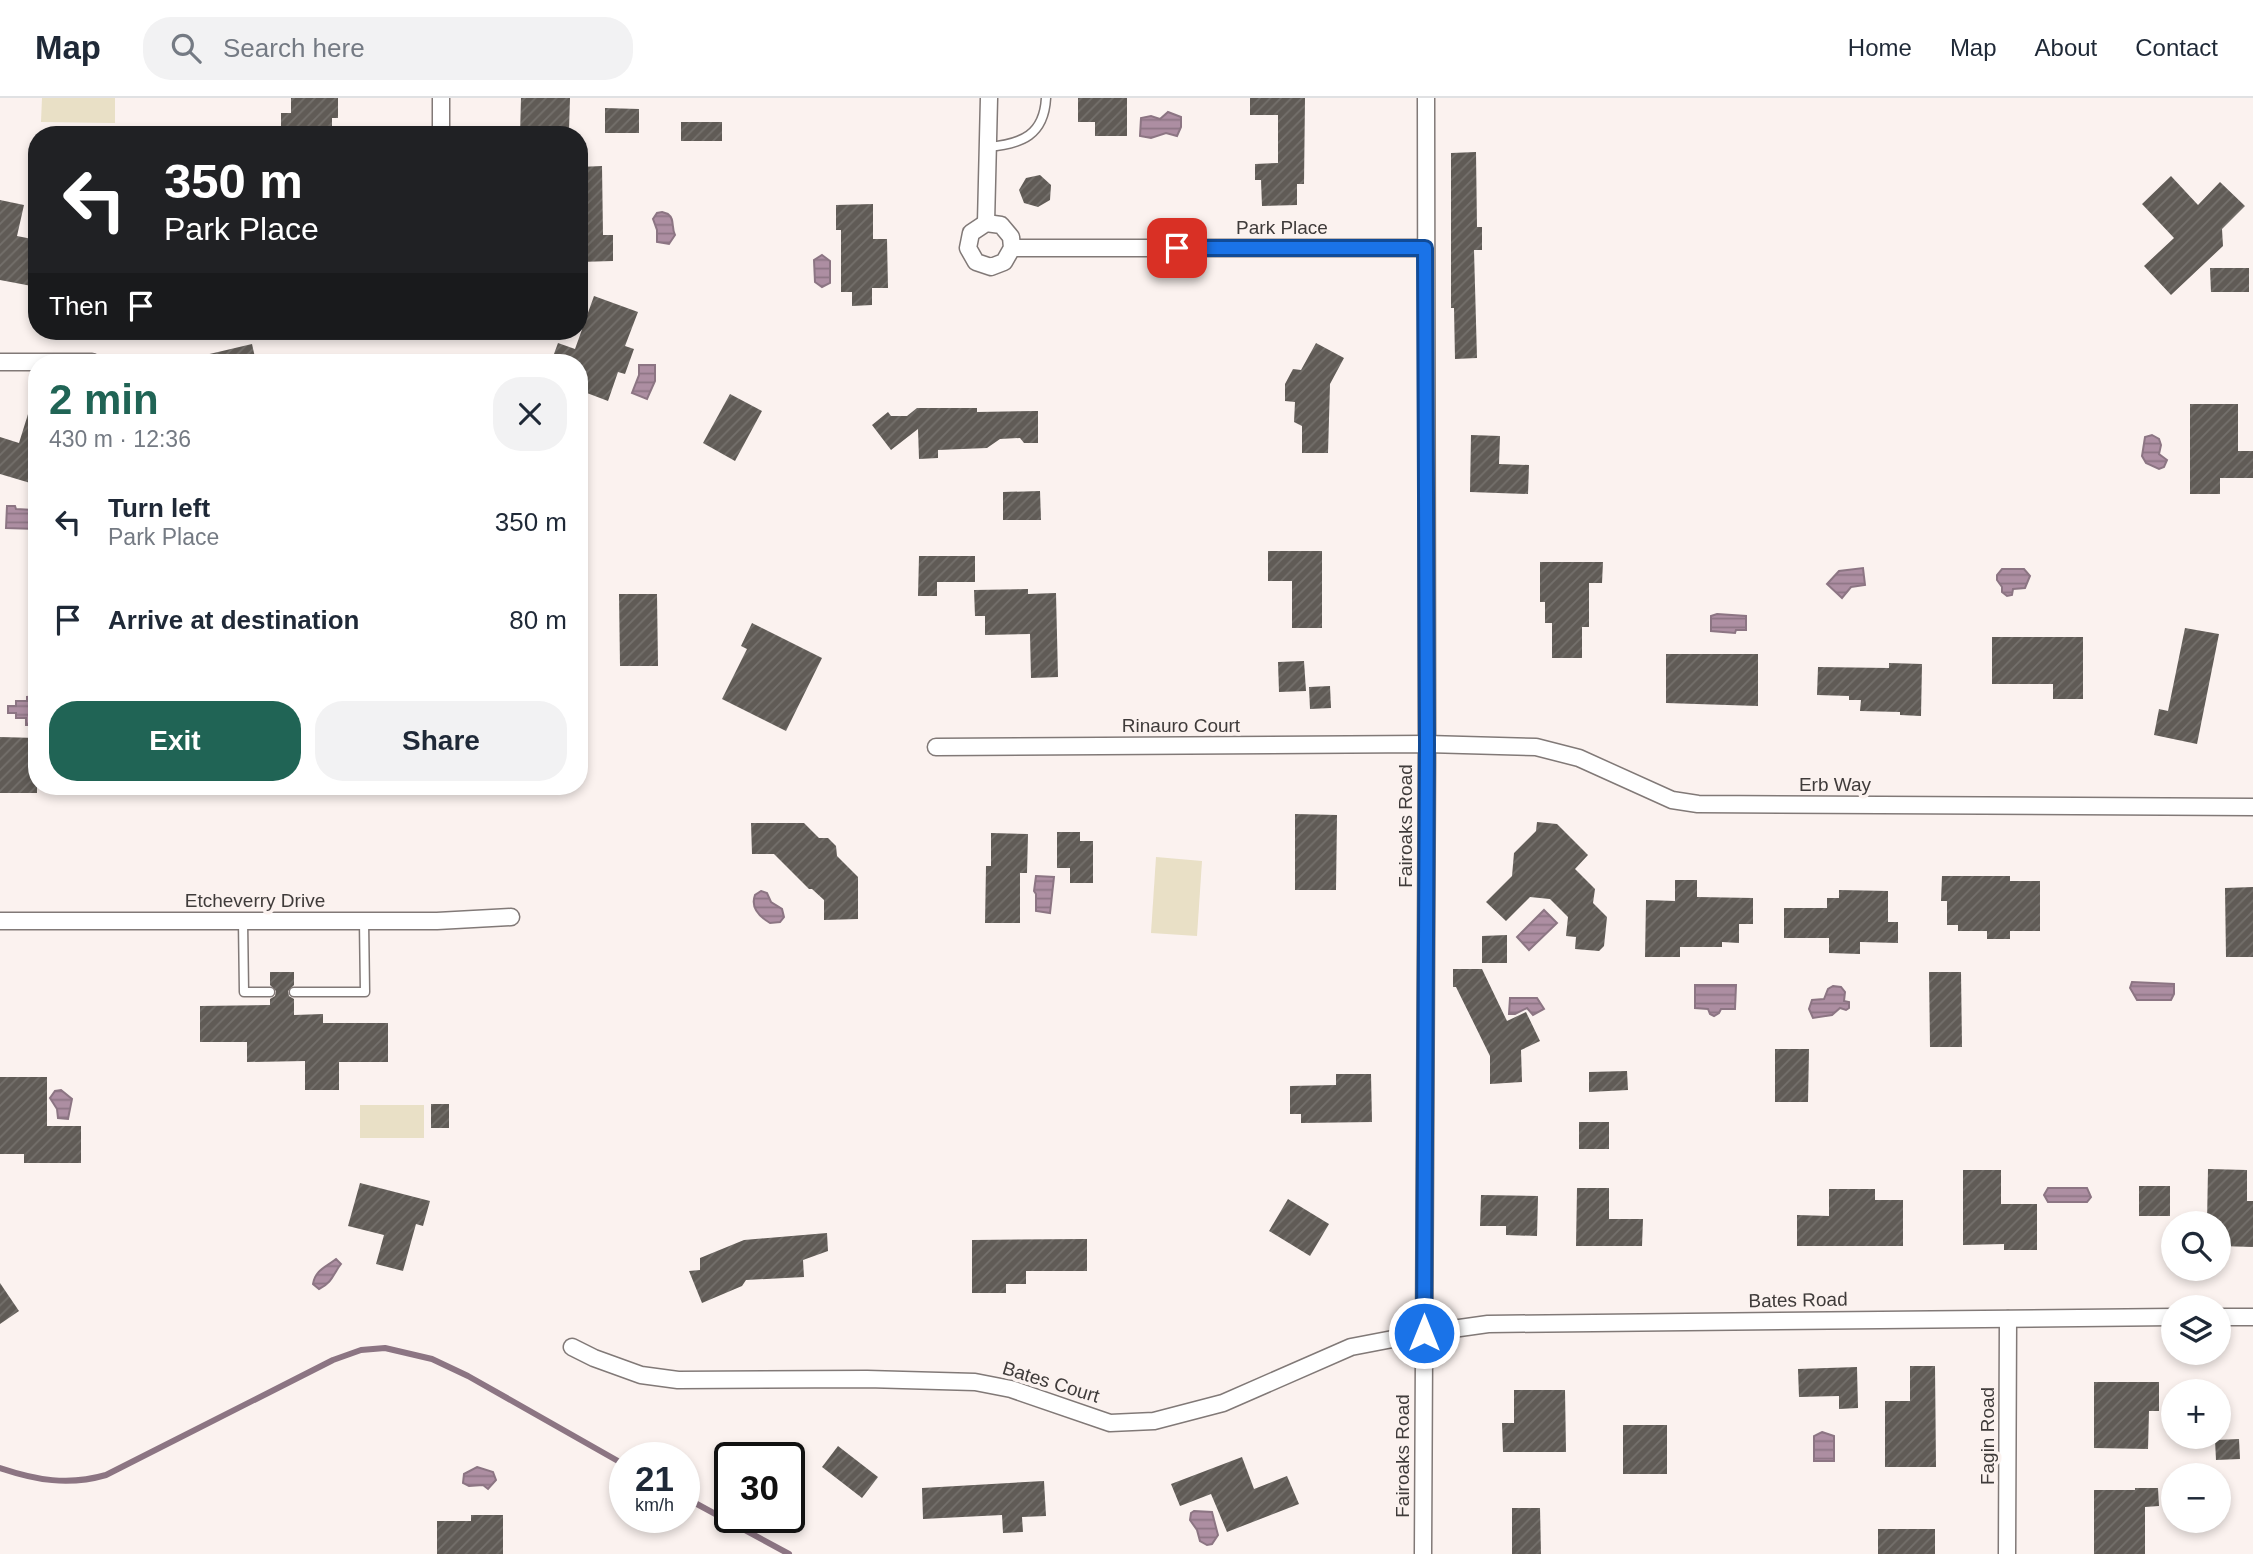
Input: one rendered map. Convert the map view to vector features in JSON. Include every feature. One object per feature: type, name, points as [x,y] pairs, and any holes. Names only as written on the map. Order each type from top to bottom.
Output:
[{"type":"street","points":[[441,98],[441,126]]},
{"type":"street","points":[[986,223],[989,98]]},
{"type":"street","name":"Fairoaks Road","points":[[1423,1554],[1427,744],[1426,98]]},
{"type":"street","points":[[986,223],[1001,225],[1011,237],[1012,248],[1004,262],[991,267],[976,262],[968,248],[971,233],[986,223]]},
{"type":"street","name":"Park Place","points":[[1012,248],[1425,248]]},
{"type":"street","points":[[0,362],[28,362]]},
{"type":"street","name":"Rinauro Court","points":[[936,747],[1427,744]]},
{"type":"street","name":"Erb Way","points":[[1427,744],[1536,747],[1579,758],[1672,800],[1698,804],[2253,807]]},
{"type":"street","name":"Etcheverry Drive","points":[[0,921],[437,921],[511,917]]},
{"type":"street","name":"Bates Road","points":[[1424,1333],[1488,1324],[2161,1317]]},
{"type":"street","points":[[2231,1317],[2253,1317]]},
{"type":"street","name":"Fagin Road","points":[[2007,1554],[2008,1319]]},
{"type":"street","name":"Bates Court","points":[[572,1347],[640,1375],[678,1380],[867,1379],[975,1382],[1011,1390],[1110,1423],[1154,1420],[1223,1404],[1351,1347],[1424,1333]]},
{"type":"lane","points":[[988,146],[1009,145],[1025,139],[1038,128],[1045,115],[1046,98]]},
{"type":"lane","points":[[243,921],[244,992],[270,992]]},
{"type":"lane","points":[[294,992],[365,992],[364,921]]},
{"type":"shaded area","points":[[42,98],[115,98],[115,123],[41,122]]},
{"type":"shaded area","points":[[1168,112],[1181,117],[1177,136],[1166,133],[1151,138],[1140,136],[1141,118],[1151,116],[1160,119]]},
{"type":"shaded area","points":[[657,213],[668,214],[672,221],[675,235],[669,244],[657,242],[653,219]]},
{"type":"shaded area","points":[[822,255],[830,261],[830,283],[822,287],[815,282],[814,260]]},
{"type":"shaded area","points":[[639,365],[655,365],[655,381],[647,399],[632,393],[639,375]]},
{"type":"shaded area","points":[[2152,435],[2159,439],[2159,454],[2167,460],[2164,467],[2159,469],[2146,463],[2142,456],[2145,437]]},
{"type":"shaded area","points":[[7,506],[15,506],[16,509],[28,510],[28,529],[6,528]]},
{"type":"shaded area","points":[[1863,568],[1865,585],[1851,587],[1842,598],[1827,584],[1839,571]]},
{"type":"shaded area","points":[[2002,569],[2024,569],[2030,576],[2025,588],[2013,589],[2012,595],[2007,596],[2002,592],[1997,575]]},
{"type":"shaded area","points":[[1711,616],[1746,616],[1746,630],[1736,630],[1735,633],[1711,631]]},
{"type":"shaded area","points":[[27,697],[28,725],[26,725],[26,718],[16,718],[16,713],[8,713],[8,706],[16,706],[16,701],[27,701]]},
{"type":"shaded area","points":[[1156,857],[1202,861],[1197,936],[1151,933]]},
{"type":"shaded area","points":[[1036,876],[1054,877],[1050,913],[1036,911]]},
{"type":"shaded area","points":[[761,891],[767,893],[771,902],[782,909],[784,917],[780,922],[770,923],[757,912],[754,900],[755,895]]},
{"type":"shaded area","points":[[1544,910],[1557,923],[1529,950],[1517,937]]},
{"type":"shaded area","points":[[2132,982],[2174,984],[2174,994],[2171,1000],[2137,1000],[2130,988]]},
{"type":"shaded area","points":[[1695,985],[1736,985],[1735,1009],[1721,1009],[1714,1016],[1708,1009],[1695,1008]]},
{"type":"shaded area","points":[[1833,986],[1841,987],[1845,992],[1844,1001],[1849,1002],[1849,1008],[1840,1008],[1832,1015],[1813,1018],[1809,1009],[1812,1000],[1824,999],[1828,989]]},
{"type":"shaded area","points":[[1510,998],[1537,998],[1544,1009],[1533,1015],[1527,1008],[1509,1014]]},
{"type":"shaded area","points":[[61,1090],[72,1099],[68,1119],[58,1118],[57,1109],[50,1098],[55,1091]]},
{"type":"shaded area","points":[[360,1105],[424,1105],[424,1138],[360,1138]]},
{"type":"shaded area","points":[[2048,1188],[2087,1188],[2091,1197],[2087,1202],[2048,1202],[2044,1195]]},
{"type":"shaded area","points":[[336,1259],[341,1264],[330,1281],[319,1289],[313,1284],[316,1275]]},
{"type":"shaded area","points":[[1822,1432],[1834,1436],[1834,1461],[1814,1461],[1814,1436]]},
{"type":"shaded area","points":[[477,1467],[493,1472],[496,1480],[488,1489],[483,1485],[469,1486],[463,1483],[464,1474]]},
{"type":"shaded area","points":[[1194,1511],[1212,1512],[1218,1535],[1212,1544],[1207,1545],[1200,1541],[1190,1520]]},
{"type":"building","points":[[291,98],[338,98],[338,118],[332,118],[332,126],[281,126],[281,113],[291,113]]},
{"type":"building","points":[[521,98],[570,98],[569,126],[520,126]]},
{"type":"building","points":[[1078,98],[1127,98],[1127,136],[1095,136],[1095,122],[1078,122]]},
{"type":"building","points":[[1250,98],[1305,98],[1304,184],[1297,184],[1297,205],[1262,206],[1261,180],[1255,180],[1255,164],[1278,163],[1278,115],[1250,115]]},
{"type":"building","points":[[605,108],[639,109],[639,133],[605,133]]},
{"type":"building","points":[[681,122],[722,122],[722,141],[681,141]]},
{"type":"building","points":[[1476,152],[1477,227],[1482,227],[1482,250],[1474,250],[1477,358],[1455,359],[1454,308],[1451,308],[1451,153]]},
{"type":"building","points":[[602,166],[603,235],[613,235],[613,261],[588,262],[588,167]]},
{"type":"building","points":[[1040,175],[1051,185],[1050,200],[1038,207],[1024,203],[1019,190],[1026,178]]},
{"type":"building","points":[[2171,176],[2198,205],[2220,182],[2245,206],[2222,229],[2223,246],[2171,295],[2144,266],[2174,238],[2142,204]]},
{"type":"building","points":[[0,200],[24,205],[17,236],[28,238],[28,285],[0,280]]},
{"type":"building","points":[[873,204],[873,239],[887,239],[888,288],[872,288],[872,305],[852,306],[852,292],[841,292],[841,230],[836,230],[836,205]]},
{"type":"building","points":[[2210,268],[2249,268],[2249,292],[2211,292]]},
{"type":"building","points":[[594,296],[638,312],[625,346],[634,349],[625,374],[618,372],[608,401],[588,393],[588,354],[554,354],[558,343],[575,349],[578,340],[588,340],[588,313]]},
{"type":"building","points":[[1316,343],[1344,358],[1330,384],[1328,453],[1302,453],[1302,426],[1294,422],[1295,402],[1285,401],[1285,384],[1293,369],[1301,370]]},
{"type":"building","points":[[252,344],[254,354],[210,354]]},
{"type":"building","points":[[730,394],[762,411],[735,461],[703,443]]},
{"type":"building","points":[[2190,404],[2238,404],[2238,451],[2253,451],[2253,478],[2220,478],[2220,494],[2190,494]]},
{"type":"building","points":[[917,408],[977,408],[977,412],[1038,411],[1038,443],[1024,443],[1020,438],[1000,439],[987,448],[938,450],[938,458],[919,459],[918,429],[891,450],[872,425],[888,412],[891,416],[907,416]]},
{"type":"building","points":[[28,414],[28,482],[0,474],[0,437],[19,443]]},
{"type":"building","points":[[1471,435],[1500,436],[1499,464],[1529,465],[1528,494],[1470,492]]},
{"type":"building","points":[[1040,491],[1041,520],[1003,520],[1003,492]]},
{"type":"building","points":[[1268,551],[1322,551],[1322,628],[1292,628],[1292,581],[1268,581]]},
{"type":"building","points":[[919,556],[975,556],[975,582],[937,582],[937,596],[918,596]]},
{"type":"building","points":[[1540,562],[1603,562],[1602,583],[1589,583],[1589,627],[1582,627],[1582,658],[1552,658],[1552,623],[1545,623],[1545,602],[1540,602]]},
{"type":"building","points":[[1028,589],[1028,594],[1056,593],[1058,677],[1031,678],[1030,634],[985,635],[985,616],[975,616],[974,590]]},
{"type":"building","points":[[619,594],[657,594],[658,666],[620,666]]},
{"type":"building","points":[[752,623],[822,658],[786,731],[722,699],[747,649],[741,646]]},
{"type":"building","points":[[2185,628],[2219,634],[2197,744],[2154,735],[2159,709],[2168,711]]},
{"type":"building","points":[[1992,637],[2083,637],[2083,699],[2053,699],[2053,684],[1992,684]]},
{"type":"building","points":[[1666,654],[1758,654],[1758,706],[1666,703]]},
{"type":"building","points":[[1304,661],[1306,691],[1279,692],[1278,662]]},
{"type":"building","points":[[1889,663],[1922,664],[1921,716],[1900,715],[1900,712],[1860,711],[1861,700],[1849,700],[1849,696],[1817,695],[1818,667],[1889,668]]},
{"type":"building","points":[[1330,686],[1331,708],[1310,709],[1309,687]]},
{"type":"building","points":[[0,737],[28,738],[28,793],[0,793]]},
{"type":"building","points":[[1295,814],[1337,815],[1336,890],[1295,890]]},
{"type":"building","points":[[1537,822],[1557,824],[1588,855],[1575,869],[1595,889],[1593,903],[1607,917],[1604,946],[1599,951],[1575,949],[1576,937],[1566,936],[1568,917],[1550,899],[1530,897],[1506,921],[1486,902],[1512,876],[1514,853],[1536,831]]},
{"type":"building","points":[[751,823],[804,823],[819,838],[828,838],[836,846],[837,856],[858,877],[858,919],[824,920],[824,900],[774,854],[752,854]]},
{"type":"building","points":[[1057,832],[1080,832],[1080,841],[1093,841],[1093,883],[1070,883],[1070,868],[1057,868]]},
{"type":"building","points":[[991,833],[1028,834],[1027,873],[1020,873],[1020,923],[985,923],[986,866],[991,866]]},
{"type":"building","points":[[1942,876],[2010,876],[2010,881],[2040,881],[2040,931],[2010,931],[2010,939],[1987,939],[1987,931],[1958,931],[1958,925],[1947,925],[1947,901],[1941,901]]},
{"type":"building","points":[[1675,880],[1697,880],[1697,897],[1753,898],[1753,924],[1739,924],[1739,943],[1722,942],[1722,947],[1680,947],[1680,957],[1645,957],[1646,900],[1675,901]]},
{"type":"building","points":[[2253,887],[2253,957],[2226,957],[2225,888]]},
{"type":"building","points":[[1839,890],[1888,891],[1888,922],[1898,922],[1898,943],[1860,942],[1860,954],[1829,953],[1829,938],[1784,938],[1784,908],[1827,908],[1827,898],[1839,898]]},
{"type":"building","points":[[1507,935],[1507,963],[1482,963],[1482,936]]},
{"type":"building","points":[[1453,969],[1482,969],[1507,1021],[1526,1012],[1540,1041],[1521,1050],[1522,1082],[1490,1084],[1490,1056],[1456,987],[1453,987]]},
{"type":"building","points":[[270,972],[294,972],[294,985],[288,991],[289,996],[294,999],[294,1015],[323,1014],[323,1023],[388,1023],[388,1062],[339,1062],[339,1090],[305,1090],[305,1061],[247,1062],[247,1042],[200,1042],[200,1006],[270,1005],[270,999],[275,996],[276,991],[270,985]]},
{"type":"building","points":[[1929,972],[1961,972],[1962,1047],[1930,1047]]},
{"type":"building","points":[[1775,1049],[1809,1049],[1808,1102],[1775,1102]]},
{"type":"building","points":[[1627,1071],[1628,1090],[1589,1092],[1589,1072]]},
{"type":"building","points":[[1336,1074],[1371,1074],[1372,1122],[1301,1123],[1301,1114],[1290,1114],[1290,1086],[1336,1085]]},
{"type":"building","points":[[0,1077],[47,1077],[47,1126],[81,1126],[81,1163],[24,1163],[24,1154],[0,1154]]},
{"type":"building","points":[[431,1104],[449,1104],[449,1128],[431,1128]]},
{"type":"building","points":[[1579,1122],[1609,1122],[1609,1149],[1579,1149]]},
{"type":"building","points":[[2208,1169],[2247,1170],[2247,1201],[2253,1201],[2253,1247],[2231,1246],[2231,1211],[2207,1211]]},
{"type":"building","points":[[1963,1170],[2001,1170],[2001,1204],[2037,1204],[2037,1250],[2004,1250],[2004,1244],[1963,1245]]},
{"type":"building","points":[[360,1183],[430,1201],[423,1226],[416,1224],[403,1271],[376,1264],[384,1235],[348,1226]]},
{"type":"building","points":[[2139,1186],[2170,1186],[2170,1211],[2161,1211],[2161,1216],[2139,1216]]},
{"type":"building","points":[[1577,1188],[1609,1188],[1609,1219],[1643,1219],[1642,1246],[1576,1246]]},
{"type":"building","points":[[1829,1189],[1875,1189],[1875,1200],[1903,1200],[1903,1246],[1797,1246],[1797,1215],[1829,1216]]},
{"type":"building","points":[[1481,1195],[1538,1196],[1537,1236],[1506,1235],[1506,1226],[1480,1226]]},
{"type":"building","points":[[1288,1199],[1329,1224],[1310,1256],[1269,1231]]},
{"type":"building","points":[[827,1233],[828,1251],[803,1260],[804,1277],[746,1280],[742,1286],[702,1303],[689,1271],[700,1270],[700,1258],[744,1240]]},
{"type":"building","points":[[1087,1239],[1087,1271],[1026,1271],[1026,1284],[1006,1284],[1006,1293],[972,1293],[972,1240]]},
{"type":"building","points":[[0,1283],[19,1311],[0,1324]]},
{"type":"building","points":[[1910,1366],[1935,1366],[1936,1467],[1885,1467],[1885,1401],[1910,1401]]},
{"type":"building","points":[[1857,1367],[1858,1408],[1839,1409],[1839,1396],[1799,1397],[1798,1369]]},
{"type":"building","points":[[2094,1382],[2159,1382],[2159,1411],[2149,1411],[2148,1449],[2094,1448]]},
{"type":"building","points":[[1514,1390],[1565,1390],[1566,1452],[1503,1452],[1502,1423],[1514,1423]]},
{"type":"building","points":[[1623,1425],[1667,1425],[1667,1474],[1623,1474]]},
{"type":"building","points":[[2231,1439],[2239,1439],[2240,1459],[2216,1460],[2215,1449],[2231,1449]]},
{"type":"building","points":[[838,1446],[878,1477],[862,1498],[822,1467]]},
{"type":"building","points":[[1242,1457],[1254,1489],[1287,1476],[1299,1504],[1227,1532],[1211,1494],[1180,1506],[1171,1484]]},
{"type":"building","points":[[1044,1481],[1046,1516],[1022,1517],[1023,1532],[1003,1533],[1002,1515],[923,1519],[922,1488]]},
{"type":"building","points":[[2158,1488],[2159,1506],[2145,1507],[2145,1554],[2094,1554],[2094,1490]]},
{"type":"building","points":[[1512,1508],[1540,1508],[1541,1554],[1512,1554]]},
{"type":"building","points":[[471,1515],[503,1515],[503,1554],[437,1554],[437,1521],[471,1521]]},
{"type":"building","points":[[1878,1529],[1935,1529],[1935,1554],[1878,1554]]},
{"type":"waterway","points":[[0,1468],[26,1476],[65,1481],[106,1475],[333,1360],[361,1350],[385,1348],[432,1359],[468,1376],[609,1456]]},
{"type":"waterway","points":[[700,1506],[789,1554]]},
{"type":"route","points":[[1177,248],[1425,248],[1427,744],[1424,1333]]}]
